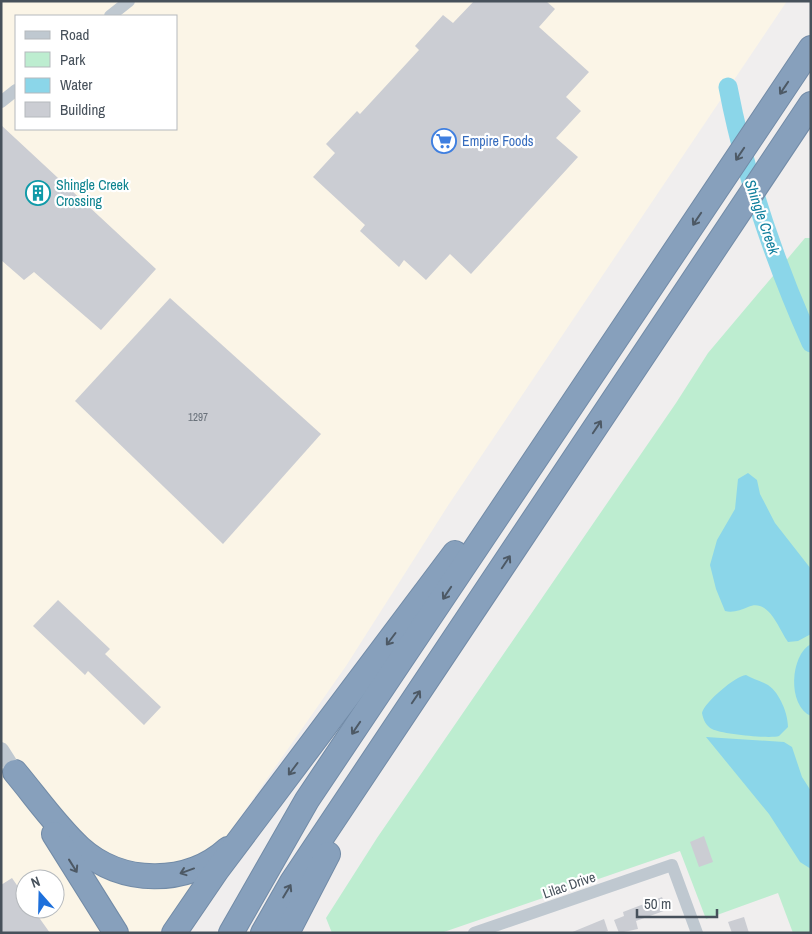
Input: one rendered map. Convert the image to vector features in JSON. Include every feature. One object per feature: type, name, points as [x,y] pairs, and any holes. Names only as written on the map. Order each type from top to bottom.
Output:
[{"type":"highway","points":[[230,933],[307,800],[811,48]]},
{"type":"highway","points":[[262,933],[292,882],[811,104]]},
{"type":"highway","points":[[174,933],[243,837],[524,459],[620,334]]},
{"type":"highway","points":[[287,933],[300,904],[401,719]]},
{"type":"highway","points":[[15,772],[80,848],[121,871],[153,878],[180,874],[216,858],[243,837]]},
{"type":"highway","points":[[48,824],[116,933]]},
{"type":"street","points":[[111,15],[129,1]]},
{"type":"street","points":[[1,102],[15,91]]},
{"type":"street","points":[[1,750],[48,824]]},
{"type":"street","name":"Lilac Drive","points":[[474,933],[672,865],[697,933]]},
{"type":"shaded area","name":"Shingle Creek Crossing","points":[[1,1],[787,1],[449,504],[346,666],[159,933],[1,933]]},
{"type":"green space","points":[[805,238],[811,238],[811,933],[793,933],[778,893],[706,919],[680,851],[441,933],[332,933],[326,918],[377,838],[676,403],[708,353]]},
{"type":"water","points":[[748,473],[757,480],[760,494],[775,523],[811,569],[811,634],[798,641],[788,642],[772,616],[762,607],[755,605],[737,611],[725,611],[716,589],[710,565],[717,540],[735,509],[738,479]]},
{"type":"water","points":[[811,644],[811,716],[803,710],[798,702],[794,680],[799,658]]},
{"type":"water","points":[[746,675],[768,685],[780,698],[785,710],[788,727],[779,736],[725,733],[712,729],[705,722],[702,713],[708,703],[728,685]]},
{"type":"water","points":[[706,737],[784,742],[792,747],[802,777],[811,791],[811,869],[800,862],[769,814]]},
{"type":"building","name":"Empire Foods","points":[[474,1],[546,1],[555,9],[539,27],[589,72],[566,97],[581,111],[556,138],[578,157],[471,274],[450,254],[426,280],[404,260],[399,267],[360,231],[365,225],[313,177],[335,153],[326,144],[357,111],[360,114],[419,50],[415,46],[443,15],[453,23]]},
{"type":"building","name":"Shingle Creek Crossing","points":[[1,125],[156,269],[101,330],[34,272],[24,280],[1,260]]},
{"type":"building","points":[[170,298],[321,434],[223,544],[75,401]]},
{"type":"building","points":[[58,600],[110,649],[105,654],[161,707],[144,725],[88,671],[85,675],[33,626]]},
{"type":"building","points":[[704,836],[713,862],[699,867],[690,842]]},
{"type":"building","points":[[12,878],[15,882],[15,919],[40,919],[50,933],[1,933],[1,885]]},
{"type":"building","points":[[662,897],[664,902],[669,900],[672,908],[636,921],[638,929],[619,933],[614,920],[624,916],[623,912]]},
{"type":"building","points":[[744,917],[749,933],[732,933],[728,922]]},
{"type":"building","points":[[604,919],[608,931],[602,933],[570,933]]},
{"type":"waterway","name":"Shingle Creek","points":[[728,87],[743,153],[762,217],[811,343]]},
{"type":"place","name":"Empire Foods","points":[[444,141]]},
{"type":"place","name":"Shingle Creek Crossing","points":[[38,193]]}]
